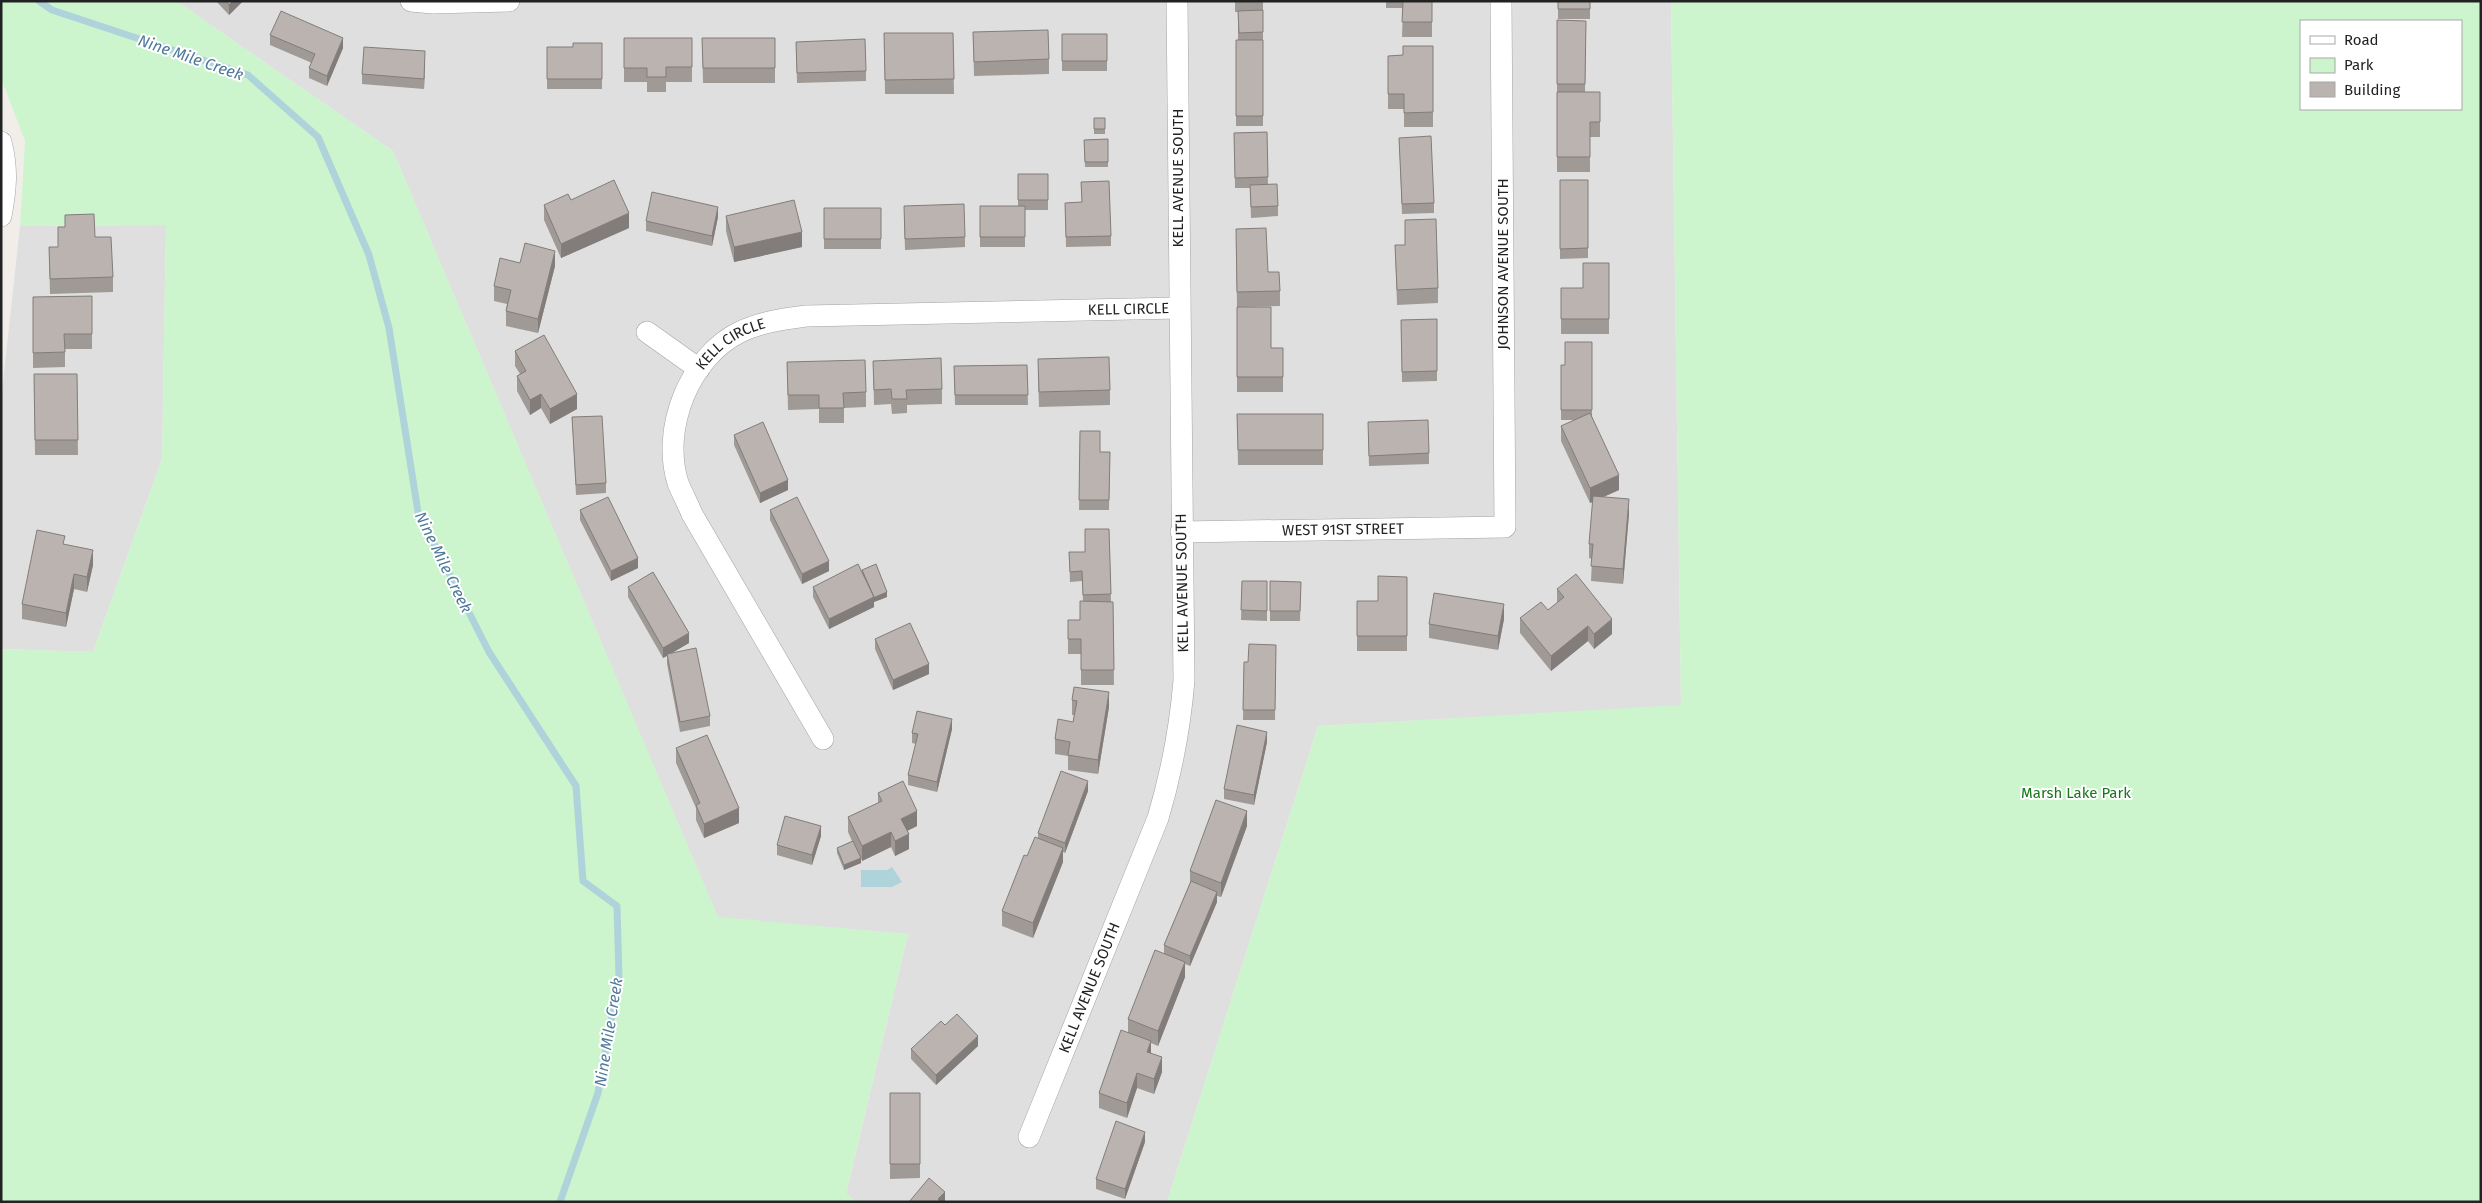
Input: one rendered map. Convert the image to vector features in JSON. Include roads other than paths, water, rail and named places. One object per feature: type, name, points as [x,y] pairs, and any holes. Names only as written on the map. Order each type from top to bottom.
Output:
[{"type":"street","points":[[411,1],[433,3],[509,1]]},
{"type":"street","name":"KELL AVENUE SOUTH","points":[[1029,1137],[1158,818],[1171,773],[1180,727],[1184,680],[1179,308],[1178,1]]},
{"type":"street","name":"JOHNSON AVENUE SOUTH","points":[[1501,1],[1505,527]]},
{"type":"street","points":[[1,142],[7,163],[7,184],[1,216]]},
{"type":"street","name":"KELL CIRCLE","points":[[823,739],[692,514],[678,482],[673,448],[676,413],[690,381],[711,354],[739,333],[770,321],[797,318],[1179,308]]},
{"type":"street","points":[[647,332],[699,370]]},
{"type":"street","name":"WEST 91ST STREET","points":[[1181,532],[1505,527]]},
{"type":"water","points":[[892,867],[902,882],[892,887],[861,887],[861,870],[887,870]]},
{"type":"waterway","name":"Nine Mile Creek","points":[[39,1],[52,10],[248,75],[318,137],[369,255],[389,328],[418,512],[489,652],[576,786],[583,881],[617,906],[619,977],[598,1093],[560,1202]]},
{"type":"park label","name":"Marsh Lake Park","points":[[2076,793]]}]
